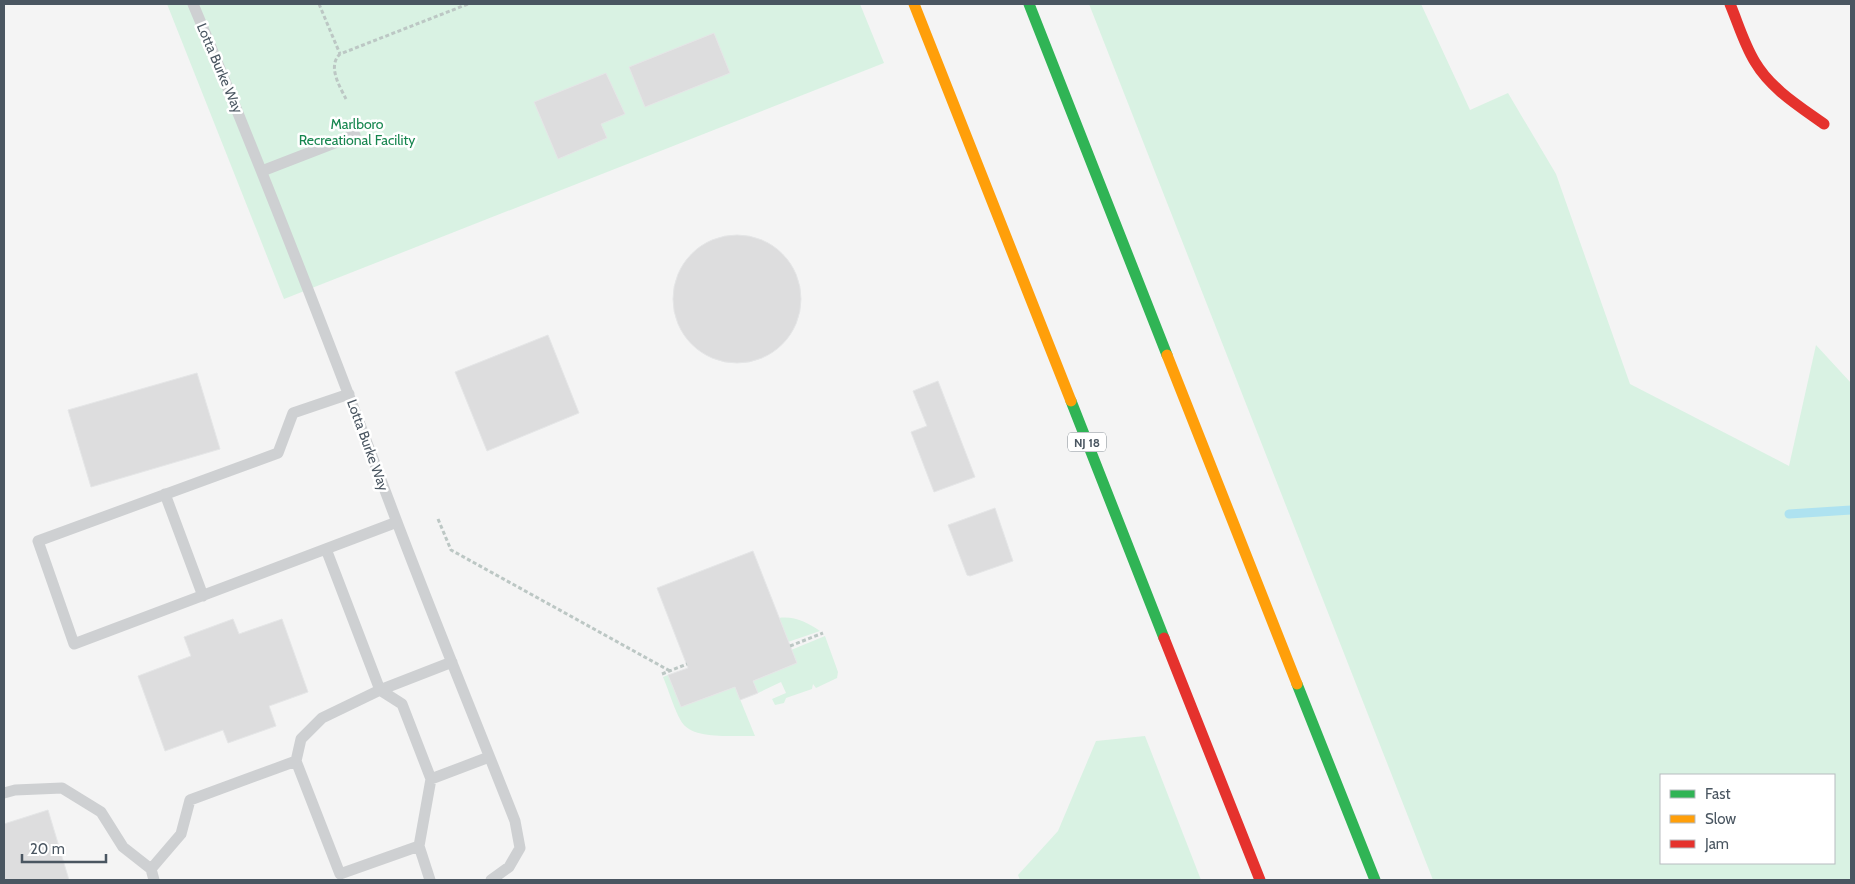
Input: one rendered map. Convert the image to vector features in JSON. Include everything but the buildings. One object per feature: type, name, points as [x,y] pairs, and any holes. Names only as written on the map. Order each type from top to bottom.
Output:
[{"type":"main road","name":"NJ 18","points":[[914,4],[1260,880]]},
{"type":"main road","points":[[1029,4],[1375,880]]},
{"type":"main road","points":[[1730,4],[1749,51],[1760,71],[1778,91],[1824,124]]},
{"type":"lane","name":"Lotta Burke Way","points":[[194,4],[262,171],[397,522],[515,821],[520,848],[510,867],[491,880]]},
{"type":"lane","points":[[262,171],[355,135]]},
{"type":"lane","points":[[349,394],[293,413],[278,453],[38,540],[74,644],[397,522]]},
{"type":"lane","points":[[165,494],[203,596]]},
{"type":"lane","points":[[326,549],[380,690],[402,704],[431,779],[419,846],[430,880]]},
{"type":"lane","points":[[419,846],[340,874],[296,762],[301,739],[322,718],[380,690],[452,662]]},
{"type":"lane","points":[[431,779],[489,757]]},
{"type":"lane","points":[[4,793],[15,790],[62,788],[102,812],[123,847],[153,874],[181,834],[190,800],[296,762]]},
{"type":"path","points":[[319,4],[340,54]]},
{"type":"path","points":[[346,99],[335,76],[334,64],[340,54],[468,4]]},
{"type":"path","points":[[438,519],[451,550],[670,671]]},
{"type":"path","points":[[790,646],[822,633]]},
{"type":"path","points":[[662,674],[687,664]]},
{"type":"green space","name":"Marlboro Recreational Facility","points":[[167,4],[860,4],[884,63],[284,299]]},
{"type":"green space","points":[[1089,4],[1421,4],[1470,110],[1508,93],[1556,174],[1630,384],[1789,466],[1816,345],[1851,383],[1851,880],[1433,880]]},
{"type":"green space","points":[[779,618],[800,620],[820,631],[788,642]]},
{"type":"green space","points":[[825,636],[838,672],[837,678],[816,688],[813,684],[812,689],[786,698],[784,703],[775,705],[772,699],[786,693],[781,682],[758,693],[753,681],[796,663],[791,650]]},
{"type":"green space","points":[[668,675],[681,707],[735,687],[755,736],[715,736],[695,732],[687,727],[678,716],[663,677]]},
{"type":"green space","points":[[1145,736],[1201,880],[1020,880],[1018,875],[1058,831],[1096,741]]},
{"type":"waterway","points":[[1789,514],[1851,510]]},
{"type":"traffic: fast","points":[[1029,4],[1167,355]]},
{"type":"traffic: fast","points":[[1071,401],[1164,638]]},
{"type":"traffic: fast","points":[[1297,684],[1375,880]]},
{"type":"traffic: slow","points":[[914,4],[1071,401]]},
{"type":"traffic: slow","points":[[1167,355],[1297,684]]},
{"type":"traffic: jam","points":[[1730,4],[1755,62],[1769,81],[1824,124]]},
{"type":"traffic: jam","points":[[1164,638],[1260,880]]}]
